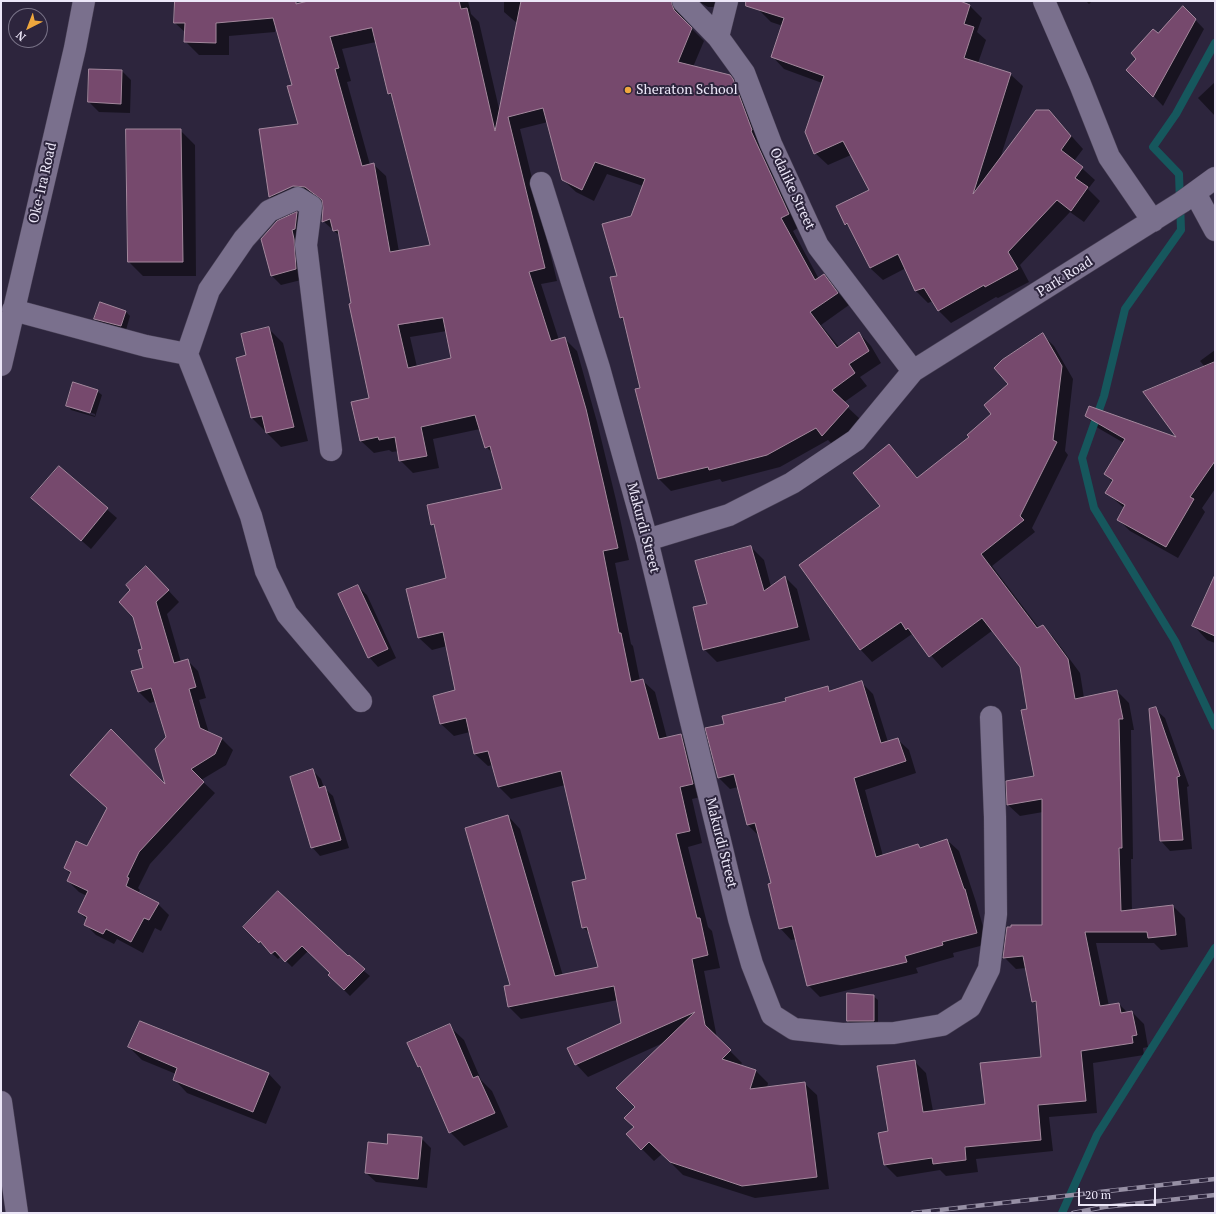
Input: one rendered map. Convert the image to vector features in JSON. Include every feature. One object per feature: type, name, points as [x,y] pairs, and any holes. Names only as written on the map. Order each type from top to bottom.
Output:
[{"type":"street","name":"Oke-Ira Road","points":[[1,365],[75,48],[84,1]]},
{"type":"street","name":"Odalike Street","points":[[683,1],[718,37],[744,73],[772,144],[818,246],[913,371]]},
{"type":"street","points":[[718,37],[727,1]]},
{"type":"street","points":[[1044,1],[1080,84],[1109,157],[1158,218]]},
{"type":"street","name":"Park Road","points":[[647,540],[729,515],[792,483],[856,440],[913,371],[1158,218],[1189,198],[1215,178]]},
{"type":"street","name":"Makurdi Street","points":[[541,183],[599,368],[647,540],[739,919],[752,964],[772,1015],[794,1029],[842,1034],[894,1033],[942,1025],[970,1007],[989,969],[996,914],[995,817],[991,717]]},
{"type":"street","points":[[331,450],[306,245],[311,206],[298,198],[269,211],[244,239],[209,290],[186,354],[251,516],[266,571],[287,614],[361,701]]},
{"type":"street","points":[[1189,198],[1215,230]]},
{"type":"street","points":[[13,310],[146,346],[186,354]]},
{"type":"street","points":[[1,1102],[17,1213]]},
{"type":"building","points":[[175,1],[296,1],[296,4],[308,1],[459,1],[461,9],[467,8],[495,131],[521,1],[671,1],[674,10],[692,28],[678,62],[730,75],[733,79],[752,130],[751,131],[789,214],[781,218],[815,280],[824,274],[838,293],[810,312],[837,348],[859,332],[869,351],[849,364],[855,373],[832,390],[849,406],[822,436],[816,428],[767,455],[709,470],[708,467],[658,479],[635,389],[640,388],[623,317],[620,318],[610,277],[617,276],[602,224],[631,216],[645,179],[595,162],[582,190],[562,180],[543,108],[508,117],[545,268],[529,272],[551,341],[565,337],[586,409],[618,548],[603,551],[619,633],[621,633],[631,682],[643,679],[659,739],[681,734],[693,784],[680,787],[690,831],[676,834],[697,918],[700,918],[708,955],[692,959],[705,1025],[731,1050],[722,1059],[756,1070],[750,1089],[805,1082],[817,1177],[742,1186],[670,1162],[649,1142],[641,1150],[626,1134],[634,1127],[624,1118],[635,1107],[616,1088],[695,1012],[575,1065],[567,1048],[621,1023],[614,986],[508,1007],[504,986],[510,985],[465,828],[508,815],[555,976],[598,967],[587,927],[582,928],[572,882],[586,879],[561,771],[498,787],[488,751],[474,754],[466,718],[440,724],[433,696],[455,690],[443,632],[418,638],[406,589],[446,578],[434,524],[431,525],[427,505],[502,489],[490,446],[485,448],[475,415],[421,427],[427,456],[399,461],[395,437],[379,440],[378,437],[360,441],[351,402],[369,398],[349,304],[351,303],[338,230],[333,231],[330,219],[322,222],[322,200],[305,187],[293,186],[269,197],[259,129],[298,124],[287,86],[292,85],[273,18],[216,23],[216,43],[184,42],[185,23],[174,23]],"holes":[[[372,28],[388,94],[391,93],[430,245],[390,252],[374,163],[362,166],[335,69],[339,68],[330,37]],[[443,318],[451,358],[408,368],[398,325]]]},
{"type":"building","points":[[746,1],[960,1],[970,5],[964,24],[974,27],[964,58],[1011,73],[973,194],[1036,110],[1049,110],[1071,136],[1061,150],[1083,167],[1075,178],[1088,187],[1071,211],[1057,200],[1008,252],[1018,269],[985,287],[984,285],[938,311],[924,288],[915,291],[898,254],[870,268],[847,223],[845,225],[836,206],[869,190],[843,141],[814,154],[805,132],[824,76],[771,57],[784,18],[746,6]]},
{"type":"building","points":[[1183,6],[1196,19],[1153,97],[1126,70],[1136,59],[1131,53],[1153,29],[1158,33]]},
{"type":"building","points":[[89,69],[122,70],[121,104],[88,102]]},
{"type":"building","points":[[126,129],[181,129],[183,262],[128,262]]},
{"type":"building","points":[[297,212],[295,229],[292,230],[296,269],[271,276],[261,239],[277,221]]},
{"type":"building","points":[[100,302],[126,311],[121,326],[94,319]]},
{"type":"building","points":[[269,327],[294,427],[266,433],[262,416],[251,418],[236,358],[246,355],[241,334]]},
{"type":"building","points":[[1043,333],[1062,366],[1053,440],[1057,442],[1020,516],[1024,520],[981,554],[1037,628],[1043,625],[1068,659],[1075,699],[1117,690],[1123,719],[1119,719],[1122,848],[1119,848],[1121,911],[1173,905],[1176,935],[1148,938],[1147,932],[1085,932],[1100,1006],[1119,1003],[1121,1013],[1132,1011],[1137,1035],[1132,1036],[1133,1043],[1081,1051],[1086,1101],[1038,1105],[1041,1140],[965,1147],[966,1160],[933,1164],[932,1158],[884,1165],[878,1133],[888,1131],[877,1066],[915,1060],[923,1112],[985,1104],[980,1063],[1041,1057],[1036,1001],[1032,1002],[1023,956],[1003,958],[1007,927],[1011,927],[1011,925],[1042,925],[1042,799],[1007,805],[1006,781],[1034,776],[1021,710],[1027,709],[1020,667],[982,618],[929,657],[908,628],[906,630],[901,622],[860,650],[799,565],[880,506],[853,473],[889,444],[917,478],[969,437],[967,435],[991,414],[984,405],[1008,384],[994,368],[1002,360]]},
{"type":"building","points":[[1215,362],[1215,461],[1190,497],[1194,499],[1166,547],[1117,520],[1125,505],[1105,493],[1113,480],[1104,474],[1125,439],[1085,416],[1089,406],[1176,437],[1143,392]]},
{"type":"building","points":[[73,382],[98,390],[90,413],[66,406]]},
{"type":"building","points":[[59,466],[108,508],[81,541],[31,498]]},
{"type":"building","points":[[751,546],[764,591],[785,576],[798,627],[703,650],[693,607],[707,604],[695,561]]},
{"type":"building","points":[[146,566],[169,590],[156,602],[174,663],[188,659],[196,687],[189,689],[200,728],[222,738],[215,754],[191,769],[204,782],[139,852],[127,877],[129,878],[126,886],[159,903],[149,920],[144,918],[131,942],[106,929],[103,934],[84,925],[87,917],[78,912],[88,891],[67,881],[71,872],[64,868],[76,841],[87,846],[107,808],[70,775],[111,729],[165,784],[155,749],[166,737],[151,688],[138,692],[131,671],[143,668],[138,650],[142,649],[133,617],[119,602],[130,590],[126,585]]},
{"type":"building","points":[[1215,575],[1215,636],[1192,626]]},
{"type":"building","points":[[358,585],[388,649],[368,658],[338,594]]},
{"type":"building","points":[[862,681],[881,743],[898,738],[906,761],[854,778],[876,857],[918,844],[920,848],[947,839],[965,889],[977,933],[942,942],[943,945],[905,956],[907,962],[807,986],[792,926],[779,929],[768,884],[771,883],[755,823],[747,825],[734,774],[718,778],[705,728],[724,724],[722,716],[786,701],[785,698],[828,686],[829,691]]},
{"type":"building","points":[[1156,707],[1180,776],[1177,777],[1183,840],[1160,841],[1149,709]]},
{"type":"building","points":[[313,769],[319,788],[325,786],[341,840],[311,848],[290,777]]},
{"type":"building","points":[[278,891],[348,956],[349,955],[365,969],[344,990],[328,975],[330,973],[302,946],[285,962],[275,951],[271,954],[260,941],[259,943],[243,927]]},
{"type":"building","points":[[847,993],[874,995],[874,1021],[847,1021]]},
{"type":"building","points":[[140,1021],[269,1073],[253,1112],[173,1080],[177,1068],[128,1047]]},
{"type":"building","points":[[450,1024],[473,1078],[478,1076],[495,1113],[449,1133],[420,1066],[418,1067],[407,1043]]},
{"type":"building","points":[[388,1134],[422,1137],[418,1179],[365,1173],[368,1142],[387,1144]]},
{"type":"waterway","points":[[1215,43],[1176,114],[1153,147],[1179,174],[1181,230],[1125,309],[1104,396],[1082,458],[1094,508],[1175,641],[1215,726]]},
{"type":"waterway","points":[[1062,1213],[1097,1135],[1215,948]]},
{"type":"railway","points":[[913,1213],[1215,1179]]},
{"type":"railway","points":[[1073,1213],[1104,1207],[1215,1195]]},
{"type":"place","name":"Sheraton School","points":[[628,90]]}]
